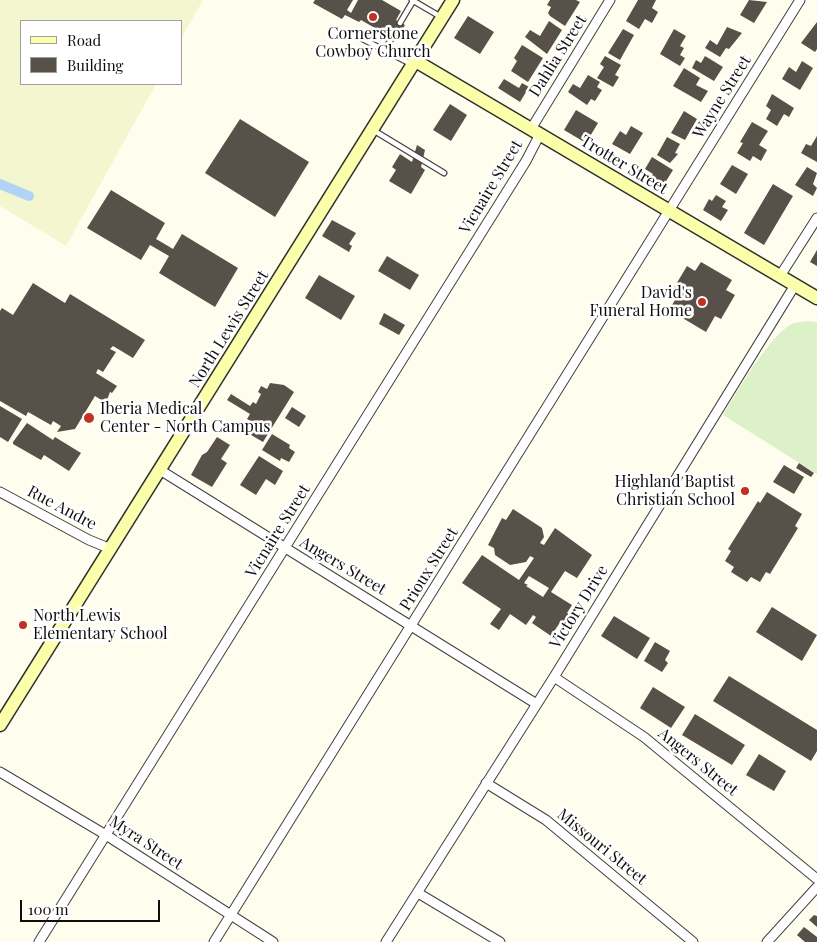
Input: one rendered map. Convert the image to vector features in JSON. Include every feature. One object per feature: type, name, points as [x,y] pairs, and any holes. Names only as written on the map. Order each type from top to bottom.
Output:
[{"type":"main road","name":"North Lewis Street","points":[[0,724],[111,549],[412,62],[453,0]]},
{"type":"main road","name":"Trotter Street","points":[[412,62],[817,298]]},
{"type":"street","name":"Dahlia Street","points":[[535,132],[610,0]]},
{"type":"street","name":"Wayne Street","points":[[669,211],[800,0]]},
{"type":"street","name":"Vicnaire Street","points":[[39,942],[286,549],[376,400],[526,161],[535,132]]},
{"type":"street","name":"Prioux Street","points":[[214,942],[669,211]]},
{"type":"street","points":[[780,276],[817,218]]},
{"type":"street","name":"Victory Drive","points":[[386,942],[535,704],[554,677],[795,285]]},
{"type":"street","name":"Angers Street","points":[[160,470],[535,704]]},
{"type":"street","name":"Rue Andre","points":[[0,492],[89,540],[111,549]]},
{"type":"street","name":"Angers Street","points":[[554,677],[644,737],[817,879]]},
{"type":"street","name":"Myra Street","points":[[0,772],[106,835],[273,942]]},
{"type":"street","name":"Missouri Street","points":[[486,783],[553,826],[693,942]]},
{"type":"street","points":[[767,942],[817,887]]},
{"type":"street","points":[[418,893],[500,942]]},
{"type":"lane","points":[[400,23],[412,0],[442,17]]},
{"type":"lane","points":[[349,32],[385,51],[412,62]]},
{"type":"lane","points":[[385,51],[394,33]]},
{"type":"lane","points":[[371,129],[444,173]]},
{"type":"green space","points":[[0,0],[203,0],[182,37],[182,20],[20,20],[20,85],[155,85],[66,246],[0,206]]},
{"type":"green space","points":[[817,322],[817,474],[723,415],[755,364],[775,338],[794,323]]},
{"type":"building","name":"Cornerstone Cowboy Church","points":[[315,0],[353,0],[347,10],[351,13],[358,0],[382,0],[401,11],[396,20],[405,25],[399,35],[390,30],[387,35],[361,20],[359,22],[345,15],[342,19],[313,3]]},
{"type":"building","points":[[550,0],[576,0],[580,2],[565,26],[548,13],[551,7],[547,5]]},
{"type":"building","points":[[638,0],[656,0],[652,8],[658,12],[652,23],[645,19],[639,29],[626,21]]},
{"type":"building","points":[[749,0],[767,2],[754,23],[740,15]]},
{"type":"building","points":[[468,16],[494,32],[480,54],[454,38]]},
{"type":"building","points":[[549,21],[562,30],[547,54],[525,37],[530,30],[540,36]]},
{"type":"building","points":[[817,22],[817,49],[815,52],[801,43]]},
{"type":"building","points":[[727,27],[742,33],[729,49],[726,48],[720,57],[705,48],[710,40],[717,45]]},
{"type":"building","points":[[623,29],[634,35],[620,60],[608,53]]},
{"type":"building","points":[[674,29],[686,36],[680,46],[684,48],[680,55],[685,58],[680,66],[660,54]]},
{"type":"building","points":[[522,45],[543,58],[528,82],[511,71],[517,61],[514,58]]},
{"type":"building","points":[[605,56],[621,65],[615,75],[619,77],[613,87],[597,78],[604,67],[600,64]]},
{"type":"building","points":[[705,56],[723,67],[714,81],[692,68],[696,60],[701,63]]},
{"type":"building","points":[[802,61],[813,68],[800,90],[782,79],[789,67],[796,72]]},
{"type":"building","points":[[684,68],[700,78],[696,85],[708,91],[701,102],[673,86]]},
{"type":"building","points":[[588,75],[600,82],[597,87],[602,90],[595,101],[591,99],[587,105],[568,92],[573,84],[580,88]]},
{"type":"building","points":[[504,79],[519,88],[522,83],[529,87],[520,102],[498,88]]},
{"type":"building","points":[[772,94],[794,108],[789,117],[784,114],[777,126],[766,119],[771,110],[766,106]]},
{"type":"building","points":[[450,104],[467,115],[451,141],[433,130]]},
{"type":"building","points":[[576,110],[598,123],[586,143],[564,130]]},
{"type":"building","points":[[684,111],[697,119],[685,140],[671,133]]},
{"type":"building","points":[[240,119],[309,162],[275,217],[205,173]]},
{"type":"building","points":[[752,122],[768,131],[759,145],[767,150],[761,161],[753,156],[750,161],[737,153],[743,143],[740,142]]},
{"type":"building","points":[[631,126],[643,133],[630,154],[612,144],[620,131],[626,135]]},
{"type":"building","points":[[817,136],[817,162],[801,153],[806,144],[811,146]]},
{"type":"building","points":[[667,137],[680,144],[675,153],[678,154],[670,163],[657,155]]},
{"type":"building","points":[[417,145],[425,150],[421,167],[425,170],[411,194],[389,181],[396,170],[392,167],[400,154],[412,162]]},
{"type":"building","points":[[652,157],[673,170],[660,191],[648,183],[653,174],[645,169]]},
{"type":"building","points":[[732,165],[748,174],[736,194],[720,184]]},
{"type":"building","points":[[807,167],[817,173],[813,184],[817,188],[813,196],[795,185]]},
{"type":"building","points":[[773,184],[793,196],[764,245],[744,233]]},
{"type":"building","points":[[111,190],[165,223],[156,239],[173,249],[182,234],[238,268],[215,307],[159,273],[169,256],[150,245],[141,260],[87,228]]},
{"type":"building","points":[[716,195],[726,201],[722,207],[728,210],[721,221],[703,210],[709,199],[712,201]]},
{"type":"building","points":[[332,220],[356,233],[349,244],[352,246],[349,252],[322,236]]},
{"type":"building","points":[[817,250],[817,266],[810,262]]},
{"type":"building","points":[[387,256],[419,275],[410,290],[378,271]]},
{"type":"building","name":"David's Funeral Home","points":[[701,262],[732,280],[726,290],[735,295],[721,319],[715,316],[706,332],[669,310],[678,295],[672,291],[687,266],[695,271]]},
{"type":"building","points":[[319,275],[355,296],[341,320],[305,298]]},
{"type":"building","name":"Iberia Medical Center - North Campus","points":[[33,283],[65,303],[70,294],[145,340],[133,358],[113,346],[110,349],[116,352],[103,372],[98,369],[96,373],[117,386],[112,393],[110,392],[106,403],[95,396],[75,429],[57,432],[61,426],[53,421],[51,425],[28,412],[26,416],[0,401],[0,311],[2,308],[13,315]]},
{"type":"building","points":[[384,313],[405,325],[399,335],[379,324]]},
{"type":"building","points":[[270,383],[284,385],[294,392],[263,442],[251,435],[248,428],[252,422],[247,419],[250,414],[227,400],[231,394],[250,406],[253,402],[256,404],[261,394],[258,392],[261,386],[267,389]]},
{"type":"building","points":[[0,406],[22,419],[8,442],[0,437]]},
{"type":"building","points":[[292,407],[306,416],[299,427],[285,418]]},
{"type":"building","points":[[27,423],[53,440],[55,437],[81,453],[69,471],[44,455],[41,460],[13,444]]},
{"type":"building","points":[[272,434],[290,445],[289,448],[295,452],[289,462],[281,458],[280,461],[262,450]]},
{"type":"building","points":[[217,437],[230,445],[221,459],[227,463],[212,487],[191,475],[202,455],[207,452]]},
{"type":"building","points":[[259,456],[283,471],[275,485],[266,479],[256,495],[240,485]]},
{"type":"building","points":[[799,463],[814,473],[811,477],[796,468]]},
{"type":"building","points":[[784,465],[804,477],[794,494],[773,482]]},
{"type":"building","points":[[767,492],[802,514],[795,526],[798,528],[770,574],[766,572],[760,582],[751,577],[747,582],[731,572],[734,567],[725,561],[731,551],[728,549],[758,501],[760,503]]},
{"type":"building","points":[[513,509],[542,528],[544,537],[540,543],[544,545],[555,528],[592,555],[577,578],[565,571],[551,592],[572,605],[567,613],[576,619],[568,630],[559,624],[551,636],[532,623],[536,617],[533,615],[526,625],[510,614],[499,630],[490,624],[501,609],[462,583],[482,555],[519,580],[534,558],[530,556],[526,562],[510,565],[495,555],[494,548],[488,545],[502,518],[506,520]],"holes":[[[529,576],[549,588],[543,597],[524,583]]]},
{"type":"building","points":[[772,607],[817,635],[802,661],[756,632]]},
{"type":"building","points":[[614,616],[650,638],[637,659],[601,636]]},
{"type":"building","points":[[655,642],[670,651],[665,660],[668,663],[662,672],[644,661]]},
{"type":"building","points":[[729,676],[817,730],[817,751],[811,761],[713,701]]},
{"type":"building","points":[[653,687],[685,707],[671,728],[640,708]]},
{"type":"building","points":[[695,714],[745,745],[732,765],[682,735]]},
{"type":"building","points":[[759,754],[786,771],[774,791],[746,775]]},
{"type":"building","points":[[814,915],[817,916],[817,927],[809,920]]},
{"type":"building","points":[[804,927],[817,937],[817,942],[805,942],[797,935]]},
{"type":"waterway","points":[[0,184],[29,196]]},
{"type":"place","name":"Cornerstone Cowboy Church","points":[[373,17]]},
{"type":"place","name":"David's Funeral Home","points":[[702,302]]},
{"type":"place","name":"Iberia Medical Center - North Campus","points":[[89,418]]},
{"type":"place","name":"Highland Baptist Christian School","points":[[745,491]]},
{"type":"place","name":"North Lewis Elementary School","points":[[23,625]]}]
